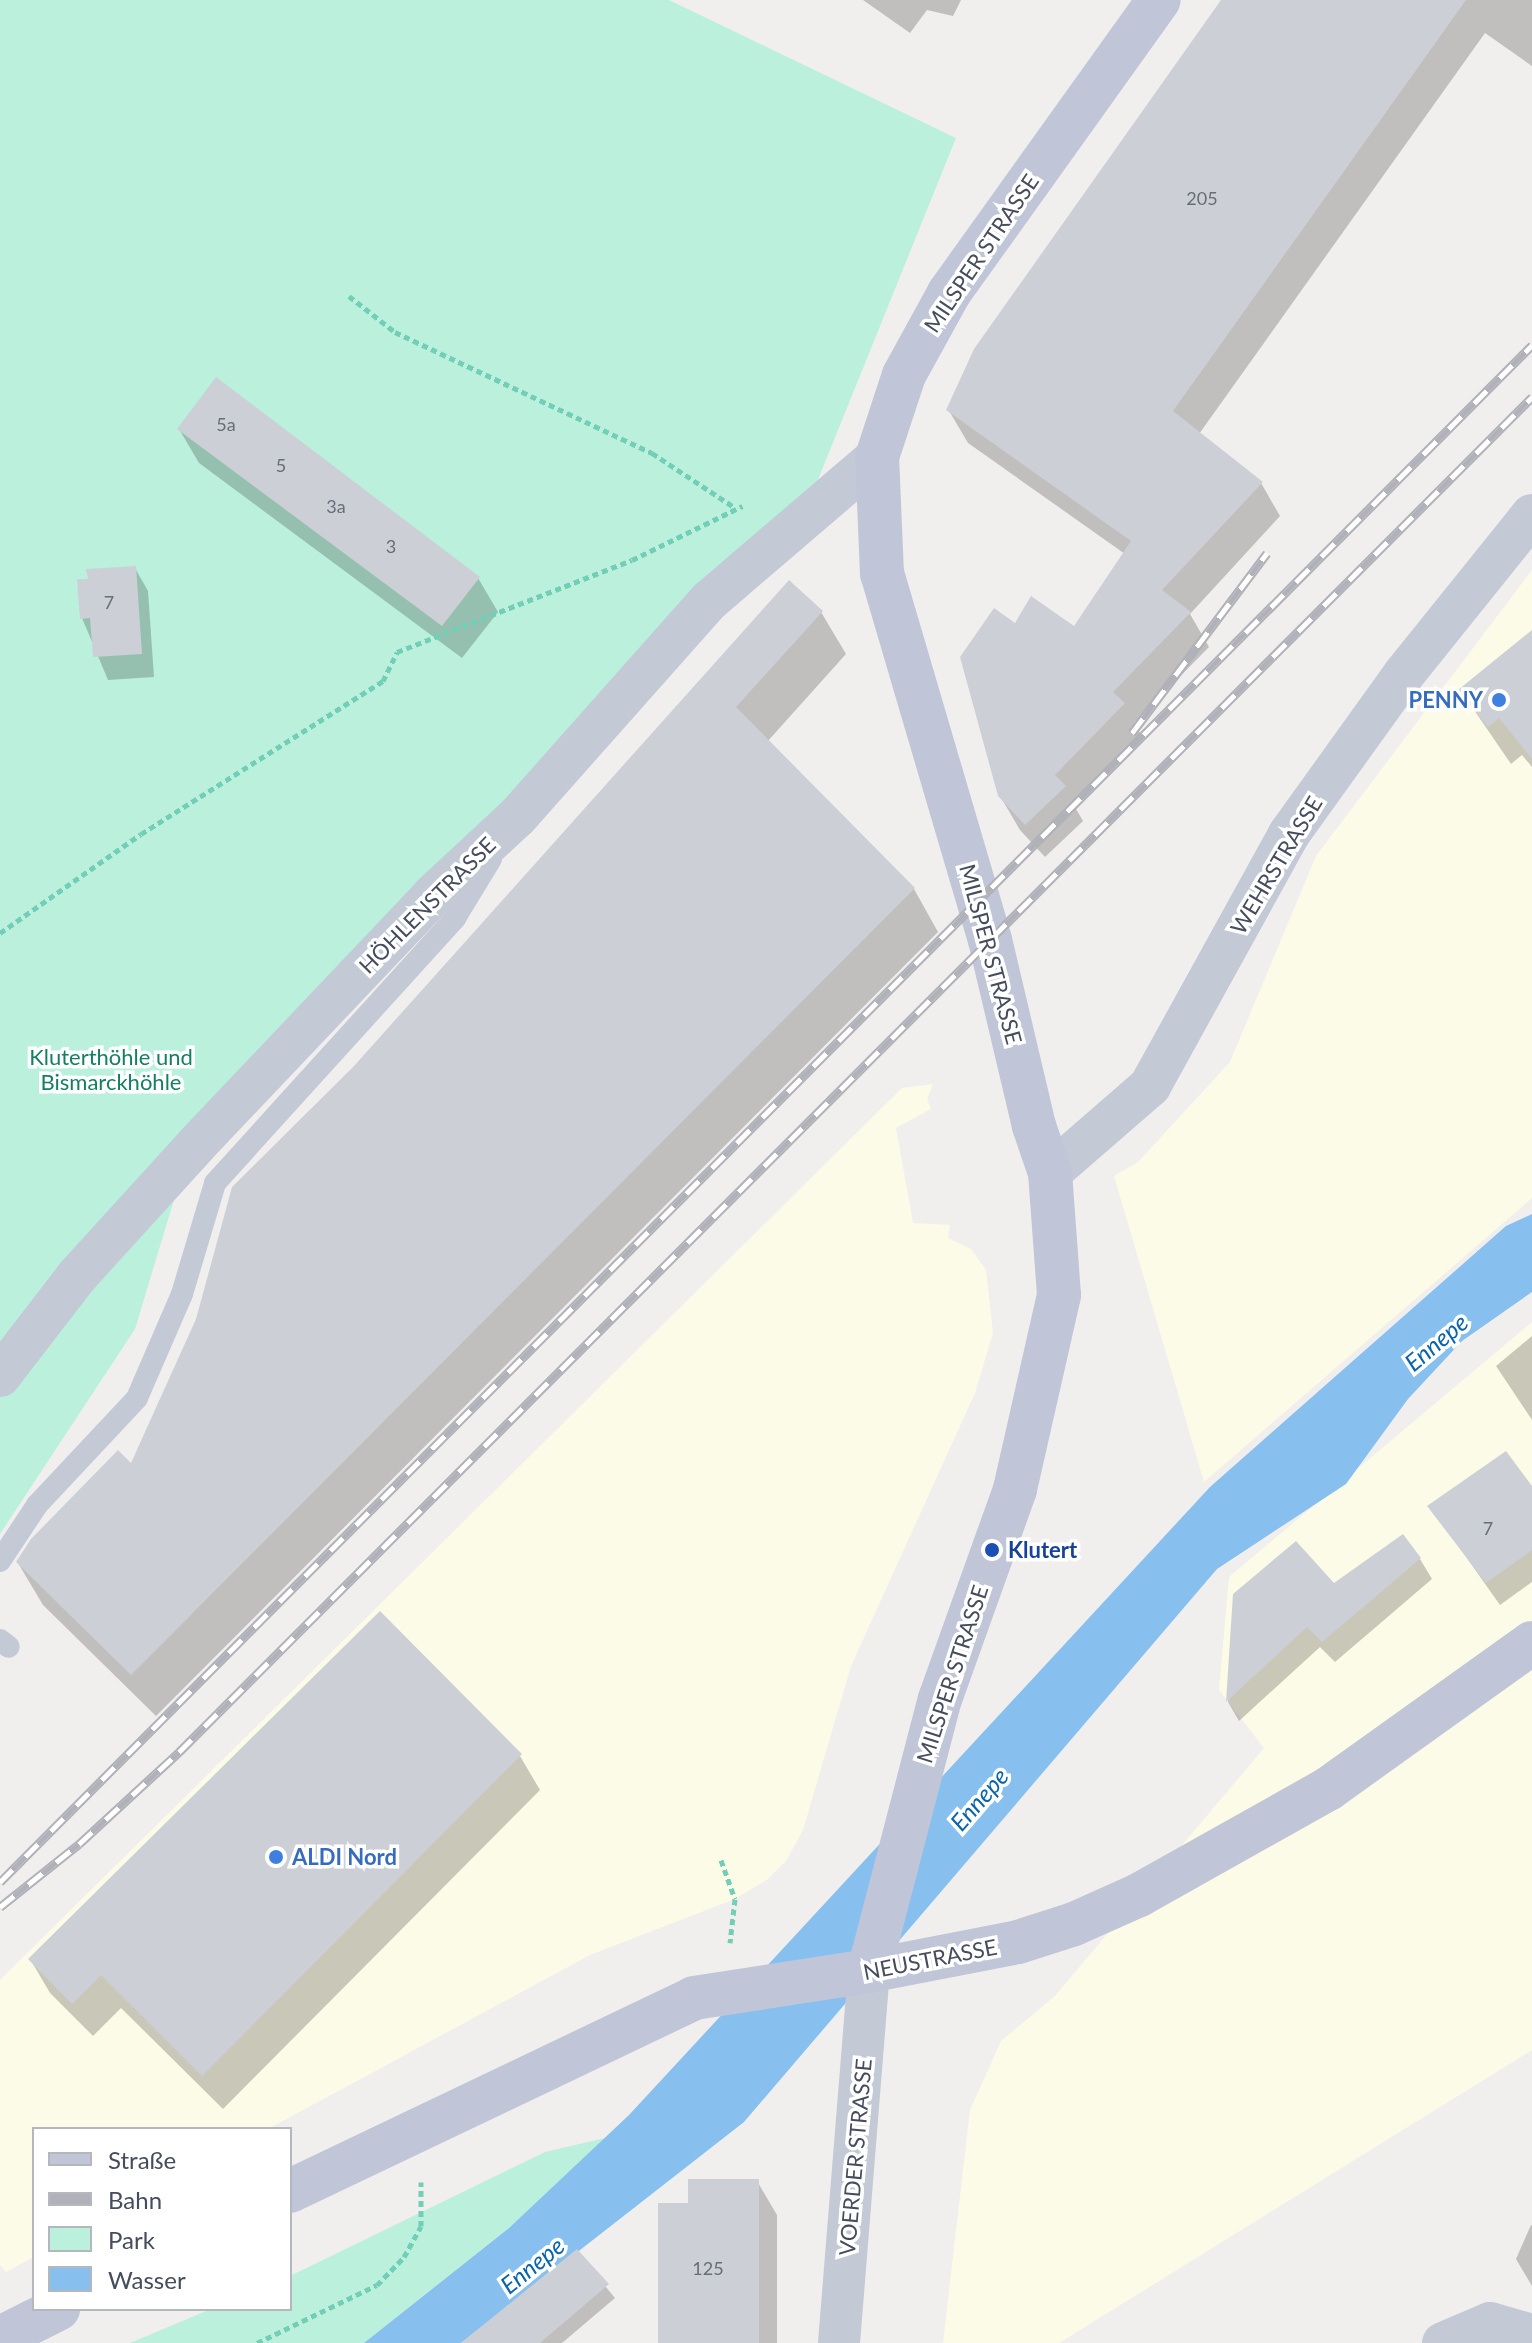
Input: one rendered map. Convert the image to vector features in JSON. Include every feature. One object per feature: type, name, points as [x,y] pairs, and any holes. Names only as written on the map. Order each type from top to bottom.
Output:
[{"type":"street","name":"MILSPER STRASSE","points":[[869,1971],[940,1699],[1015,1489],[1040,1394],[1059,1295],[1050,1173],[1034,1126],[990,940],[882,574],[877,457],[904,375],[949,293],[1159,0]]},
{"type":"street","name":"HÖHLENSTRASSE","points":[[0,1376],[77,1276],[197,1144],[433,895],[517,817],[710,600],[877,457]]},
{"type":"street","name":"WEHRSTRASSE","points":[[1050,1173],[1150,1086],[1289,834],[1404,674],[1532,515]]},
{"type":"street","name":"NEUSTRASSE","points":[[292,2190],[420,2126],[694,1998],[869,1971],[1018,1942],[1139,1895],[1328,1789],[1532,1643]]},
{"type":"street","name":"VOERDER STRASSE","points":[[839,2343],[869,1971]]},
{"type":"street","points":[[0,2338],[54,2311]]},
{"type":"street","points":[[1443,2343],[1490,2323],[1532,2335]]},
{"type":"lane","points":[[0,1561],[37,1505],[137,1398],[182,1294],[215,1183],[455,918],[517,817]]},
{"type":"path","points":[[349,296],[395,332],[652,453],[735,508]]},
{"type":"path","points":[[0,933],[141,834],[383,681],[397,652],[632,560],[735,508],[750,505]]},
{"type":"path","points":[[721,1860],[735,1899],[725,1992]]},
{"type":"path","points":[[257,2343],[377,2285],[404,2257],[421,2226],[420,2126]]},
{"type":"shaded area","points":[[1532,570],[1532,1198],[1204,1482],[1114,1176],[1138,1162],[1230,1062],[1316,856]]},
{"type":"shaded area","points":[[933,1084],[927,1099],[931,1109],[896,1128],[913,1223],[950,1225],[948,1238],[971,1249],[986,1270],[993,1333],[975,1393],[851,1666],[803,1830],[786,1861],[768,1879],[735,1899],[590,1955],[272,2127],[32,2127],[32,2258],[6,2272],[0,2265],[0,1980],[902,1088]]},
{"type":"shaded area","points":[[1532,1322],[1532,2050],[1059,2343],[943,2343],[970,2110],[1001,2041],[1055,1996],[1264,1748],[1219,1690],[1229,1577]]},
{"type":"green space","name":"Kluterthöhle und Bismarckhöhle","points":[[0,0],[669,0],[956,138],[813,492],[189,1150],[135,1329],[0,1534]]},
{"type":"green space","points":[[605,2138],[509,2228],[364,2343],[130,2343],[206,2311],[292,2311],[292,2275],[545,2152]]},
{"type":"water","name":"Ennepe","points":[[1532,1214],[1532,1292],[1462,1341],[1408,1399],[1346,1484],[1217,1569],[744,2122],[461,2343],[364,2343],[509,2228],[629,2115],[1210,1487],[1506,1226]]},
{"type":"building","points":[[1221,0],[1466,0],[1173,411],[1263,482],[1162,590],[1191,612],[1113,692],[1125,703],[1055,775],[1066,786],[1025,825],[998,796],[960,657],[994,608],[1015,623],[1031,596],[1074,626],[1131,541],[946,410],[974,349]]},
{"type":"building","points":[[216,377],[480,577],[442,626],[177,429]]},
{"type":"building","points":[[136,566],[142,654],[93,657],[90,618],[80,619],[77,579],[88,579],[86,569]]},
{"type":"building","points":[[789,580],[823,611],[736,707],[915,888],[131,1675],[16,1562],[31,1539],[118,1450],[131,1463],[196,1319],[232,1187],[354,1066]]},
{"type":"building","name":"PENNY","points":[[1532,630],[1532,759],[1499,718],[1488,727],[1458,690]]},
{"type":"building","points":[[1506,1451],[1532,1486],[1532,1550],[1486,1583],[1427,1506]]},
{"type":"building","points":[[1403,1534],[1421,1558],[1322,1642],[1307,1627],[1226,1702],[1233,1594],[1296,1541],[1334,1583]]},
{"type":"building","name":"ALDI Nord","points":[[380,1611],[522,1754],[202,2076],[101,1975],[72,2004],[28,1959]]},
{"type":"building","points":[[688,2179],[759,2179],[759,2343],[658,2343],[658,2203],[688,2203]]},
{"type":"building","points":[[577,2249],[609,2284],[540,2343],[461,2343]]},
{"type":"railway","points":[[0,1882],[1532,345]]},
{"type":"railway","points":[[0,1907],[79,1844],[179,1752],[1532,397]]},
{"type":"railway","points":[[1132,733],[1267,553]]},
{"type":"place","name":"PENNY","points":[[1499,700]]},
{"type":"place","name":"Klutert","points":[[992,1550]]},
{"type":"place","name":"ALDI Nord","points":[[276,1857]]}]
